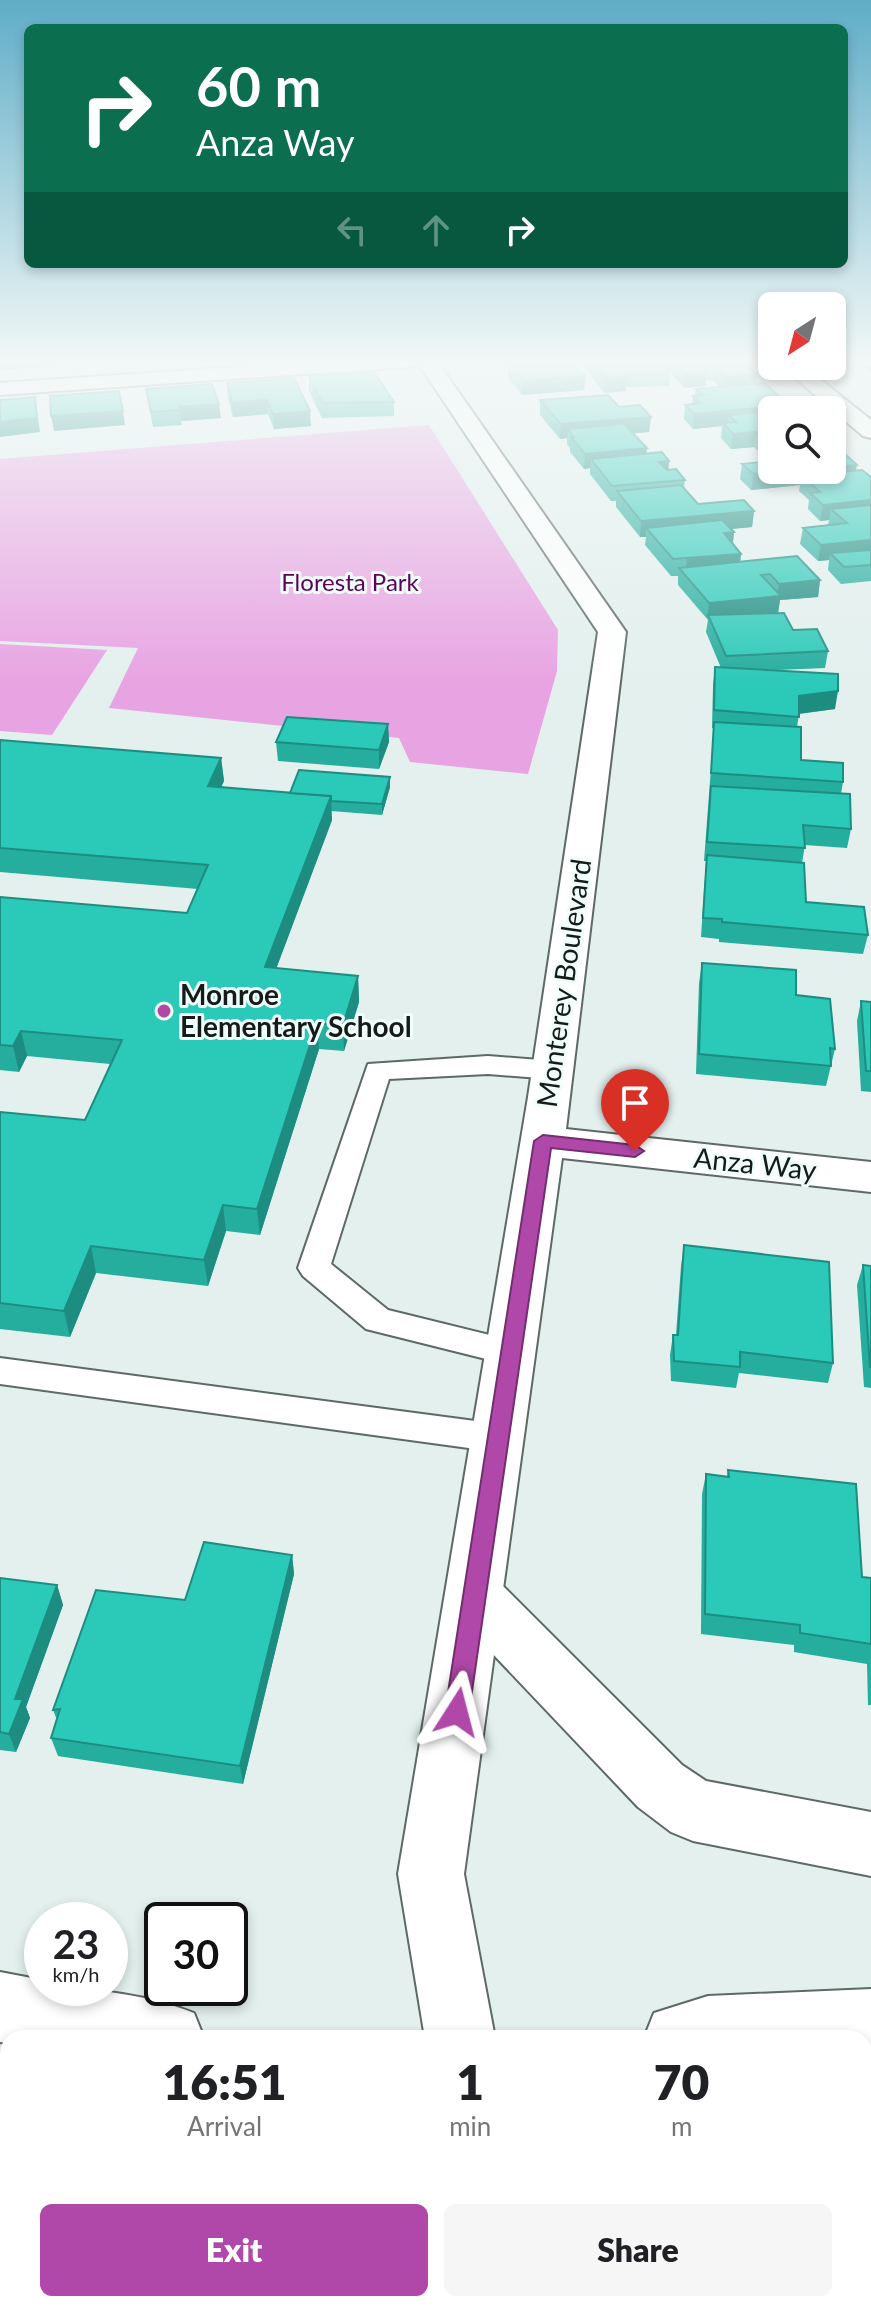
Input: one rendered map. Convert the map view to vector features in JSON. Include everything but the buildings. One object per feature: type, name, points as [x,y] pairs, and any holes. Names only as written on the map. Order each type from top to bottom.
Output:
[{"type":"street","name":"Monterey Boulevard","points":[[459,2030],[431,1874],[543,1141],[612,632],[501,469]]},
{"type":"street","name":"Anza Way","points":[[543,1141],[871,1177]]},
{"type":"street","points":[[475,1596],[660,1786],[693,1810],[871,1844]]},
{"type":"street","points":[[0,2007],[125,2030]]},
{"type":"street","points":[[731,2030],[871,2024]]},
{"type":"lane","points":[[510,1352],[378,1320],[314,1268],[378,1070],[488,1065],[552,1070]]},
{"type":"lane","points":[[0,1371],[498,1438]]},
{"type":"green space","name":"Floresta Park","points":[[0,469],[457,469],[558,630],[557,671],[528,774],[410,762],[399,738],[109,708],[138,648],[0,641]]},
{"type":"green space","points":[[0,644],[107,650],[52,735],[0,731]]},
{"type":"place","name":"Monroe Elementary School","points":[[164,1011]]},
{"type":"route","points":[[457,1712],[543,1141],[635,1151]]}]
